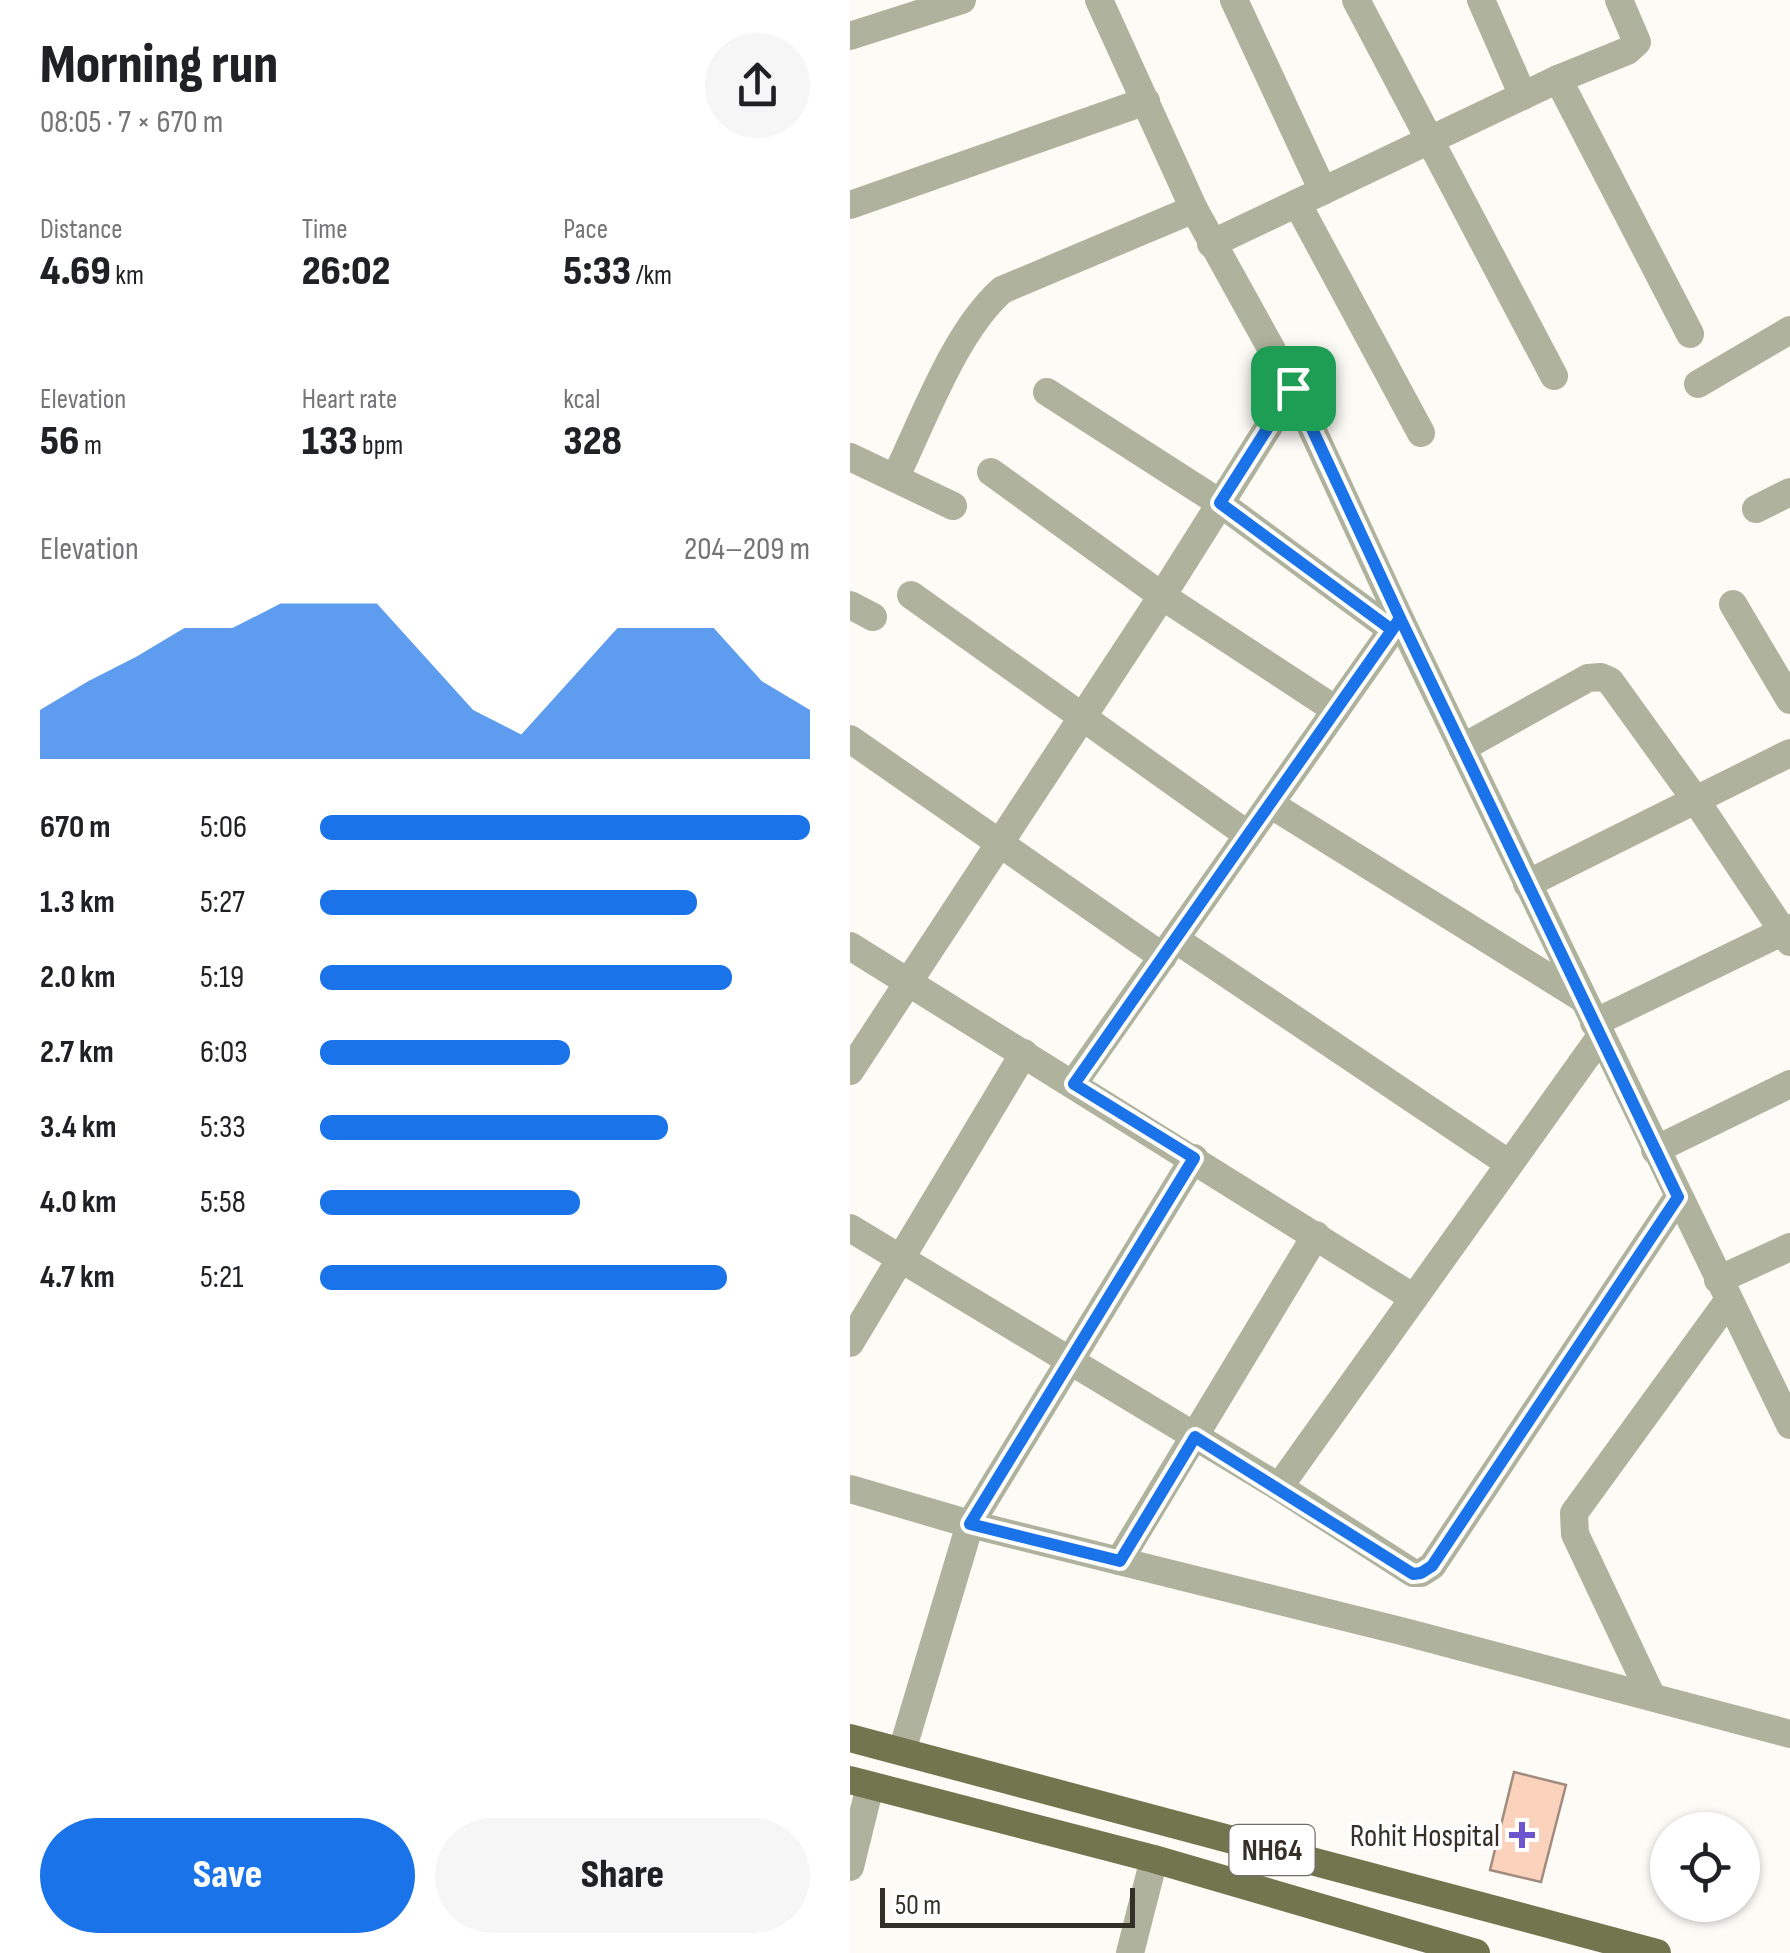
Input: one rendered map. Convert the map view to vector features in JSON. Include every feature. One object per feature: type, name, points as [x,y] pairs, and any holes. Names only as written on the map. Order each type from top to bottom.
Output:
[{"type":"main road","name":"NH64","points":[[850,1738],[1657,1953]]},
{"type":"main road","name":"NH64","points":[[859,1785],[1154,1859],[1476,1953]]},
{"type":"street","points":[[850,36],[962,0]]},
{"type":"street","points":[[1099,0],[1194,210],[1293,388],[1396,624],[1462,748],[1790,1425]]},
{"type":"street","points":[[1234,0],[1323,191]]},
{"type":"street","points":[[1356,0],[1554,376]]},
{"type":"street","points":[[1480,0],[1523,96]]},
{"type":"street","points":[[1211,244],[1627,50],[1636,42],[1619,0]]},
{"type":"street","points":[[1558,79],[1690,334]]},
{"type":"street","points":[[850,205],[1146,101]]},
{"type":"street","points":[[1297,203],[1421,433]]},
{"type":"street","points":[[895,478],[965,334],[986,304],[1002,290],[1194,210]]},
{"type":"street","points":[[1698,384],[1790,330]]},
{"type":"street","points":[[850,1071],[1162,596],[1293,388]]},
{"type":"street","points":[[1047,392],[1220,503],[1396,624]]},
{"type":"street","points":[[850,457],[953,506]]},
{"type":"street","points":[[991,472],[1162,596],[1336,710]]},
{"type":"street","points":[[1756,509],[1790,492]]},
{"type":"street","points":[[912,595],[1248,835]]},
{"type":"street","points":[[1733,604],[1790,700]]},
{"type":"street","points":[[1074,1084],[1396,624]]},
{"type":"street","points":[[1279,1488],[1508,1163],[1592,1019],[1788,934],[1610,681],[1588,678],[1462,748]]},
{"type":"street","points":[[850,739],[998,845],[1169,948],[1508,1163]]},
{"type":"street","points":[[1527,884],[1790,752]]},
{"type":"street","points":[[1270,804],[1592,1019]]},
{"type":"street","points":[[850,946],[1414,1298]]},
{"type":"street","points":[[850,1343],[1024,1053]]},
{"type":"street","points":[[1655,1150],[1790,1084]]},
{"type":"street","points":[[850,1724],[894,1749],[970,1524],[1194,1158]]},
{"type":"street","points":[[850,1228],[1279,1488],[1413,1574],[1426,1571],[1678,1197]]},
{"type":"street","points":[[1120,1561],[1316,1236]]},
{"type":"street","points":[[1652,1697],[1576,1534],[1574,1513],[1723,1290],[1790,1247]]},
{"type":"street","points":[[850,1489],[970,1524],[1790,1734]]},
{"type":"street","points":[[850,1867],[859,1785]]},
{"type":"street","points":[[1130,1953],[1154,1859]]},
{"type":"building","points":[[1514,1772],[1566,1785],[1541,1882],[1490,1870]]},
{"type":"place","name":"Rohit Hospital","points":[[1522,1835]]},
{"type":"route","points":[[1293,388],[1220,503],[1392,630],[1400,618],[1678,1197],[1432,1566],[1413,1574],[1195,1437],[1120,1561],[970,1524],[1194,1158],[1074,1084],[1392,630],[1400,618],[1293,388]]}]
